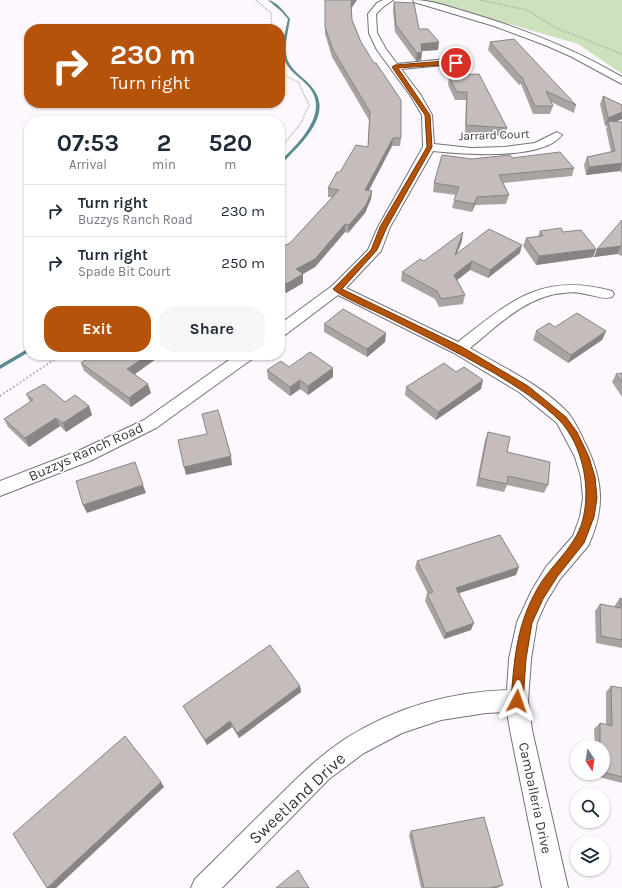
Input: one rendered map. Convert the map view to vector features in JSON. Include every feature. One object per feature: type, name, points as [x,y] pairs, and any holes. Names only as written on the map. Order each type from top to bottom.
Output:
[{"type":"street","points":[[285,327],[337,289],[374,250],[387,221],[430,147],[427,115],[382,50],[373,33],[372,14],[380,5],[389,0]]},
{"type":"street","points":[[417,0],[510,27],[556,45],[598,66],[622,81]]},
{"type":"street","points":[[395,67],[445,62],[467,63]]},
{"type":"street","name":"Jarrard Court","points":[[430,147],[471,151],[505,150],[538,146],[557,135]]},
{"type":"street","points":[[459,349],[518,303],[534,295],[564,287],[586,289],[607,294]]},
{"type":"street","name":"Camballeria Drive","points":[[337,289],[459,349],[525,388],[563,419],[584,457],[590,477],[592,498],[589,517],[581,540],[553,573],[539,596],[527,622],[520,659],[517,701],[521,730],[554,888]]},
{"type":"street","name":"Buzzys Ranch Road","points":[[0,489],[84,456],[150,424],[240,360]]},
{"type":"street","name":"Sweetland Drive","points":[[204,888],[321,771],[356,745],[397,723],[441,709],[486,702],[517,701]]},
{"type":"path","points":[[256,0],[271,13],[272,24]]},
{"type":"path","points":[[480,0],[527,10],[556,28],[622,54]]},
{"type":"path","points":[[285,76],[298,82],[310,105],[301,124],[285,143]]},
{"type":"path","points":[[0,396],[54,360]]},
{"type":"green space","points":[[426,0],[622,0],[622,74],[578,44]]},
{"type":"building","points":[[325,0],[352,0],[352,20],[361,42],[374,63],[376,63],[401,100],[401,138],[393,138],[365,190],[372,191],[366,205],[349,225],[345,224],[315,259],[296,269],[303,274],[286,284],[285,246],[290,243],[339,190],[328,188],[337,172],[340,172],[356,145],[368,147],[370,112],[333,50],[325,27]]},
{"type":"building","points":[[394,2],[414,3],[419,29],[428,29],[439,42],[421,44],[422,52],[417,53],[396,25]]},
{"type":"building","points":[[514,39],[576,105],[546,91],[553,106],[535,106],[522,77],[490,42]]},
{"type":"building","points":[[479,74],[507,128],[466,125],[467,92],[457,92],[449,77]]},
{"type":"building","points":[[603,96],[622,105],[622,112],[608,118]]},
{"type":"building","points":[[608,121],[622,122],[622,163],[589,167],[587,157],[615,151]]},
{"type":"building","points":[[560,152],[574,168],[499,175],[509,195],[477,197],[474,204],[454,200],[459,187],[434,183],[442,155],[472,159],[510,155],[512,158]]},
{"type":"building","points":[[622,220],[622,246],[597,249]]},
{"type":"building","points":[[561,228],[563,232],[581,230],[596,249],[539,256],[526,238],[543,236],[540,231]]},
{"type":"building","points":[[489,229],[522,245],[490,270],[472,261],[454,275],[465,295],[441,299],[437,291],[402,272],[420,259],[424,261],[463,232],[455,255]]},
{"type":"building","points":[[343,309],[386,333],[367,349],[324,324]]},
{"type":"building","points":[[577,313],[606,331],[571,355],[536,331],[549,323],[555,327]]},
{"type":"building","points":[[310,352],[333,368],[308,386],[300,380],[290,387],[267,370],[281,361],[289,367]]},
{"type":"building","points":[[86,360],[140,360],[127,369],[148,384],[129,398],[81,363]]},
{"type":"building","points":[[444,363],[456,372],[464,367],[483,380],[438,412],[406,387]]},
{"type":"building","points":[[622,373],[622,382],[616,374]]},
{"type":"building","points":[[44,384],[65,402],[75,395],[89,406],[63,423],[56,418],[25,438],[4,419],[33,400],[26,394]]},
{"type":"building","points":[[218,410],[231,456],[184,467],[178,440],[207,434],[202,414]]},
{"type":"building","points":[[488,432],[510,437],[507,452],[550,462],[548,485],[508,476],[507,484],[479,478]]},
{"type":"building","points":[[135,462],[143,485],[83,505],[76,481]]},
{"type":"building","points":[[500,535],[519,567],[456,588],[474,623],[446,633],[427,594],[433,592],[417,561]]},
{"type":"building","points":[[620,598],[622,599],[622,640],[601,636],[600,604],[621,608]]},
{"type":"building","points":[[270,645],[300,686],[237,733],[230,721],[205,740],[183,706]]},
{"type":"building","points":[[611,686],[622,688],[622,777],[610,774],[610,740],[600,740],[600,723],[612,726]]},
{"type":"building","points":[[125,736],[161,782],[47,888],[13,834]]},
{"type":"building","points":[[484,817],[503,885],[490,888],[424,888],[411,831]]},
{"type":"building","points":[[298,870],[309,888],[276,888]]},
{"type":"waterway","points":[[269,0],[283,11],[289,19],[285,44]]},
{"type":"waterway","points":[[285,44],[285,54]]},
{"type":"waterway","points":[[285,54],[287,63],[292,70],[308,84],[315,94],[318,105],[312,126],[305,137],[285,158]]},
{"type":"waterway","points":[[0,367],[24,353]]},
{"type":"route","points":[[456,63],[445,62],[395,67],[415,94],[427,115],[430,147],[384,227],[374,250],[337,289],[459,349],[525,388],[563,419],[584,457],[590,477],[592,498],[589,517],[581,540],[553,573],[539,596],[527,622],[520,659],[517,701]]}]
